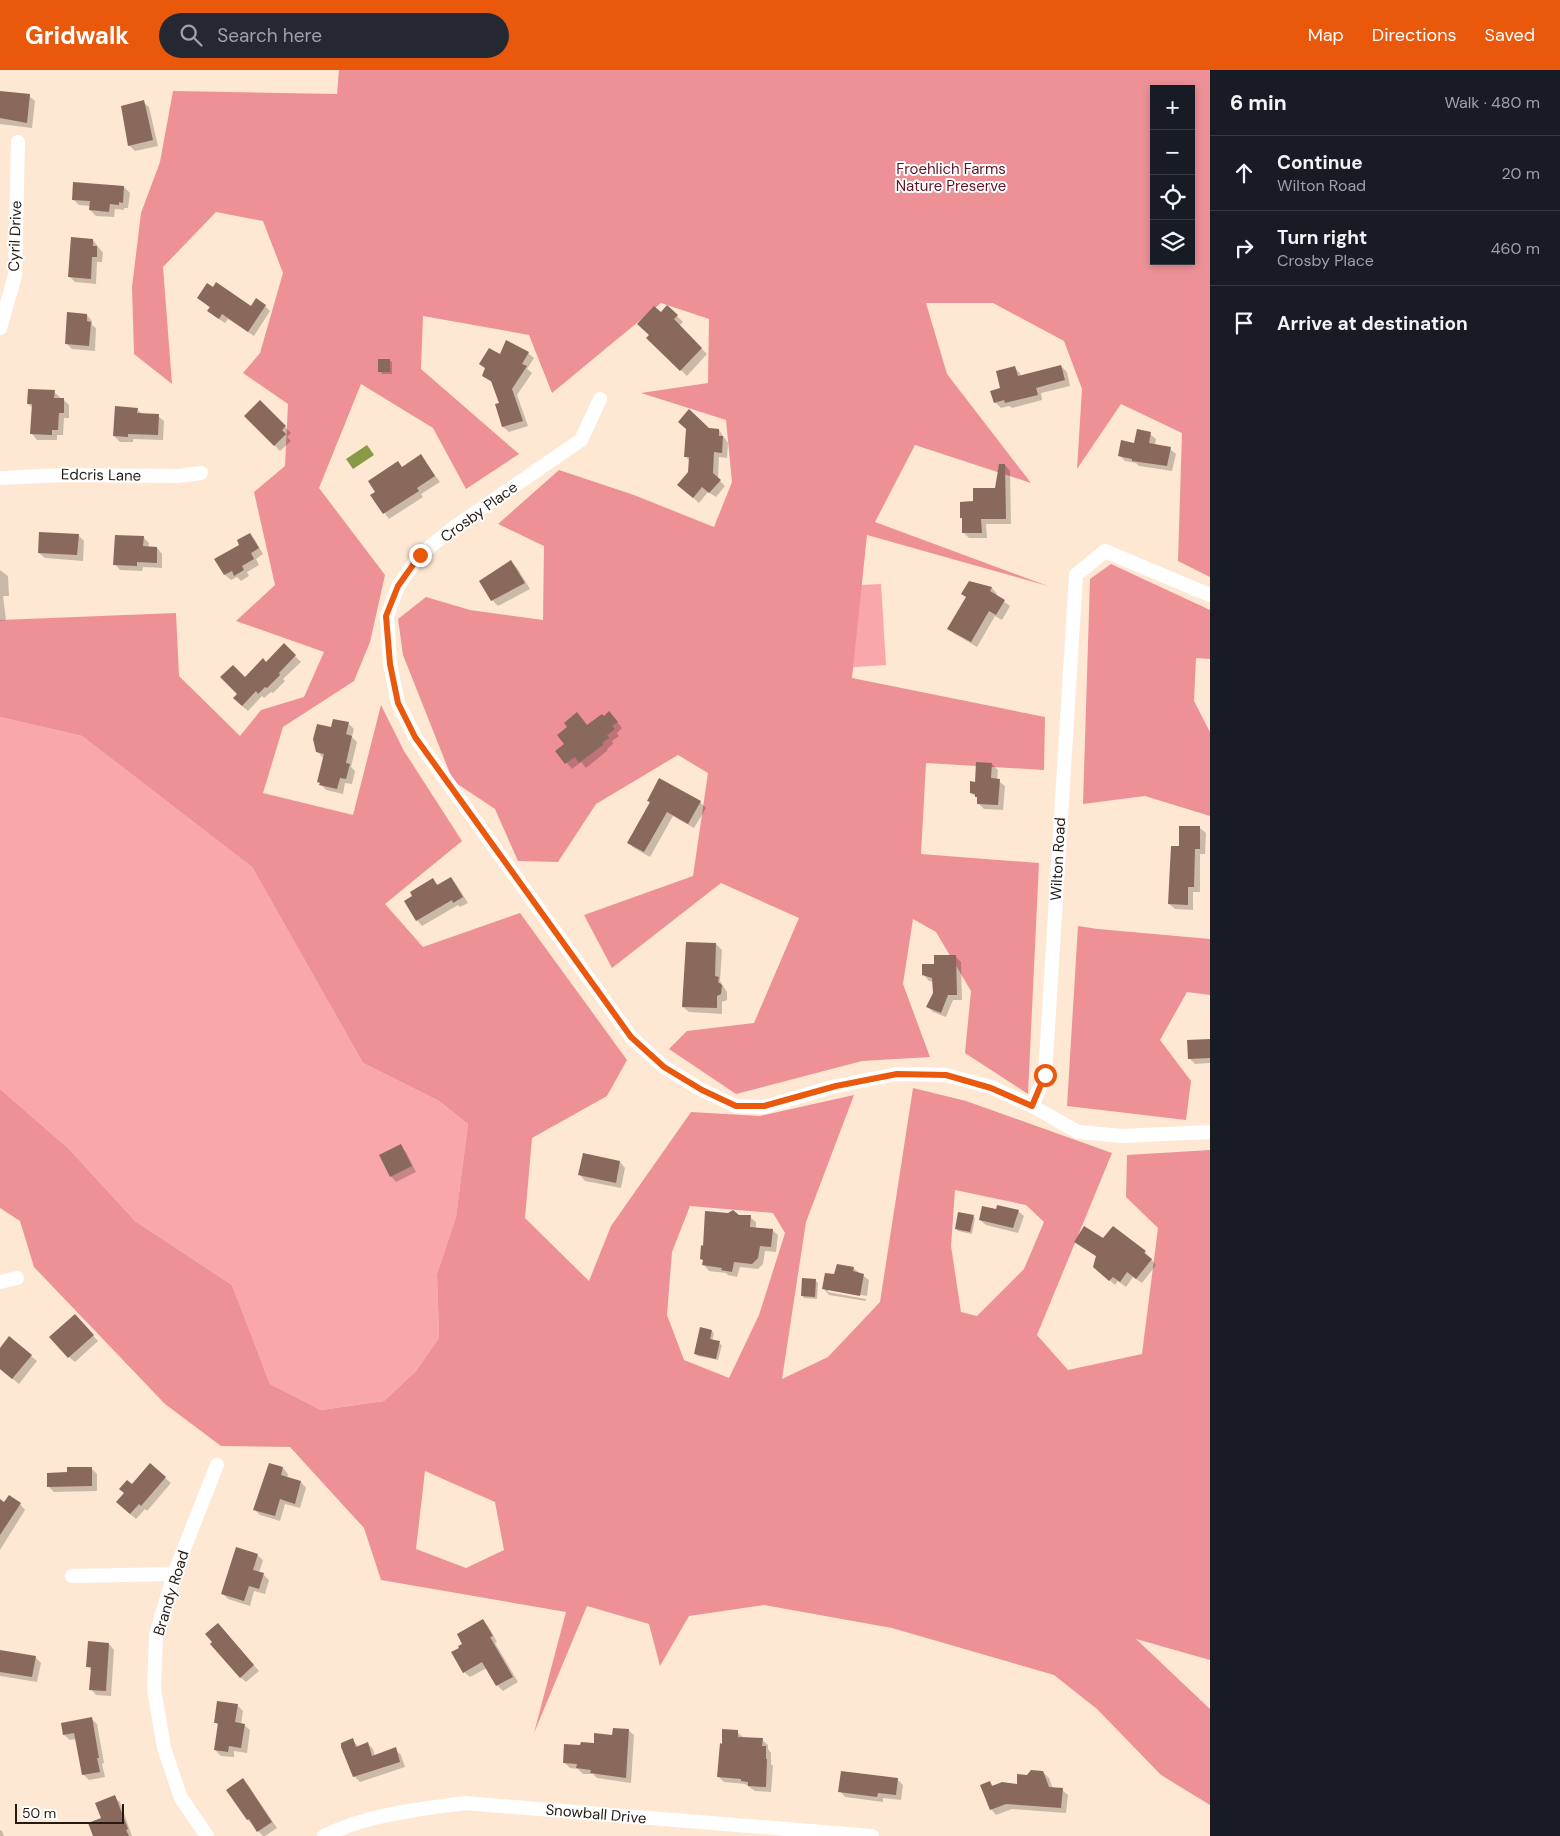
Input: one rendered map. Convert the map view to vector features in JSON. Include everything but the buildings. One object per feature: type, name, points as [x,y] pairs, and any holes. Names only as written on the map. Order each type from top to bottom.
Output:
[{"type":"street","name":"Cyril Drive","points":[[0,328],[15,276],[18,142]]},
{"type":"street","name":"Crosby Place","points":[[600,399],[581,440],[453,528],[420,555],[398,586],[386,616],[390,664],[398,703],[415,737],[631,1037],[664,1067],[736,1106],[764,1106],[836,1086],[897,1074],[946,1075],[991,1088],[1032,1106]]},
{"type":"street","name":"Edcris Lane","points":[[0,478],[62,475],[177,476],[201,473]]},
{"type":"street","name":"Wilton Road","points":[[1032,1106],[1045,1075],[1076,575],[1105,551],[1210,595]]},
{"type":"street","points":[[1032,1106],[1078,1132],[1122,1136],[1210,1132]]},
{"type":"street","points":[[0,1282],[16,1278]]},
{"type":"street","name":"Brandy Road","points":[[207,1836],[181,1798],[164,1748],[154,1689],[156,1635],[174,1574],[217,1464]]},
{"type":"street","points":[[72,1576],[174,1574]]},
{"type":"street","name":"Snowball Drive","points":[[324,1836],[340,1828],[409,1810],[465,1803],[872,1836]]},
{"type":"shaded area","points":[[367,445],[374,455],[353,469],[346,459]]},
{"type":"shaded area","points":[[881,584],[886,665],[841,668],[837,586]]},
{"type":"shaded area","points":[[0,717],[82,736],[252,867],[363,1063],[439,1101],[468,1124],[456,1217],[437,1274],[439,1338],[416,1371],[384,1401],[321,1410],[270,1384],[232,1285],[135,1221],[69,1149],[0,1089]]},
{"type":"green space","name":"Froehlich Farms Nature Preserve","points":[[339,70],[1210,70],[1210,577],[1178,561],[1182,433],[1121,404],[1077,469],[1082,389],[1064,341],[993,303],[926,303],[947,374],[1031,483],[915,445],[875,522],[1048,586],[867,535],[852,678],[1045,717],[1044,770],[926,763],[921,854],[1039,863],[1028,1094],[965,1053],[971,991],[936,932],[913,919],[903,984],[930,1057],[862,1061],[736,1094],[669,1049],[687,1031],[754,1023],[799,918],[721,883],[612,968],[584,915],[693,876],[708,773],[678,755],[596,804],[558,862],[518,861],[495,809],[453,781],[403,655],[398,619],[426,597],[470,610],[543,620],[544,546],[498,524],[559,470],[634,495],[714,527],[732,482],[726,420],[641,393],[708,383],[709,319],[661,303],[552,393],[529,335],[423,316],[421,369],[519,454],[466,489],[433,428],[361,384],[319,488],[385,575],[370,642],[354,681],[283,727],[263,793],[353,815],[381,705],[404,751],[462,841],[385,904],[423,947],[520,913],[627,1060],[607,1096],[532,1138],[525,1218],[589,1281],[611,1226],[691,1112],[760,1116],[854,1095],[806,1222],[782,1379],[828,1357],[880,1302],[913,1088],[966,1101],[1112,1153],[1037,1335],[1068,1370],[1142,1354],[1158,1228],[1126,1197],[1127,1155],[1210,1150],[1210,1660],[1136,1639],[1210,1709],[1210,1805],[1161,1775],[1097,1709],[1054,1675],[892,1628],[764,1605],[689,1616],[660,1666],[649,1624],[587,1606],[534,1733],[566,1612],[381,1580],[364,1528],[290,1447],[221,1446],[165,1404],[34,1267],[20,1221],[0,1208],[0,1089],[69,1149],[135,1221],[232,1285],[270,1384],[321,1410],[384,1401],[416,1371],[439,1338],[437,1274],[456,1217],[468,1124],[439,1101],[363,1063],[252,867],[82,736],[0,717],[0,620],[176,613],[179,676],[240,736],[261,710],[304,697],[324,652],[236,621],[275,585],[254,492],[285,466],[288,404],[243,373],[260,353],[283,273],[263,221],[216,212],[163,267],[172,384],[134,354],[132,287],[141,213],[160,162],[173,91],[337,94]],"holes":[[[955,1190],[1026,1205],[1044,1222],[1024,1269],[977,1316],[961,1312],[951,1246]],[[690,1206],[773,1213],[785,1233],[759,1315],[729,1378],[684,1360],[667,1315],[672,1252]],[[425,1471],[495,1502],[504,1550],[466,1568],[416,1549]]]},
{"type":"green space","points":[[1111,564],[1210,610],[1210,659],[1196,658],[1194,701],[1210,732],[1210,816],[1145,796],[1083,804],[1090,579]]},
{"type":"green space","points":[[1078,926],[1210,939],[1210,995],[1187,992],[1160,1040],[1191,1081],[1186,1120],[1067,1106]]},
{"type":"route","points":[[420,555],[398,586],[386,616],[390,664],[398,703],[415,737],[631,1037],[664,1067],[702,1090],[736,1106],[764,1106],[836,1086],[897,1074],[946,1075],[991,1088],[1032,1106],[1045,1075]]}]
